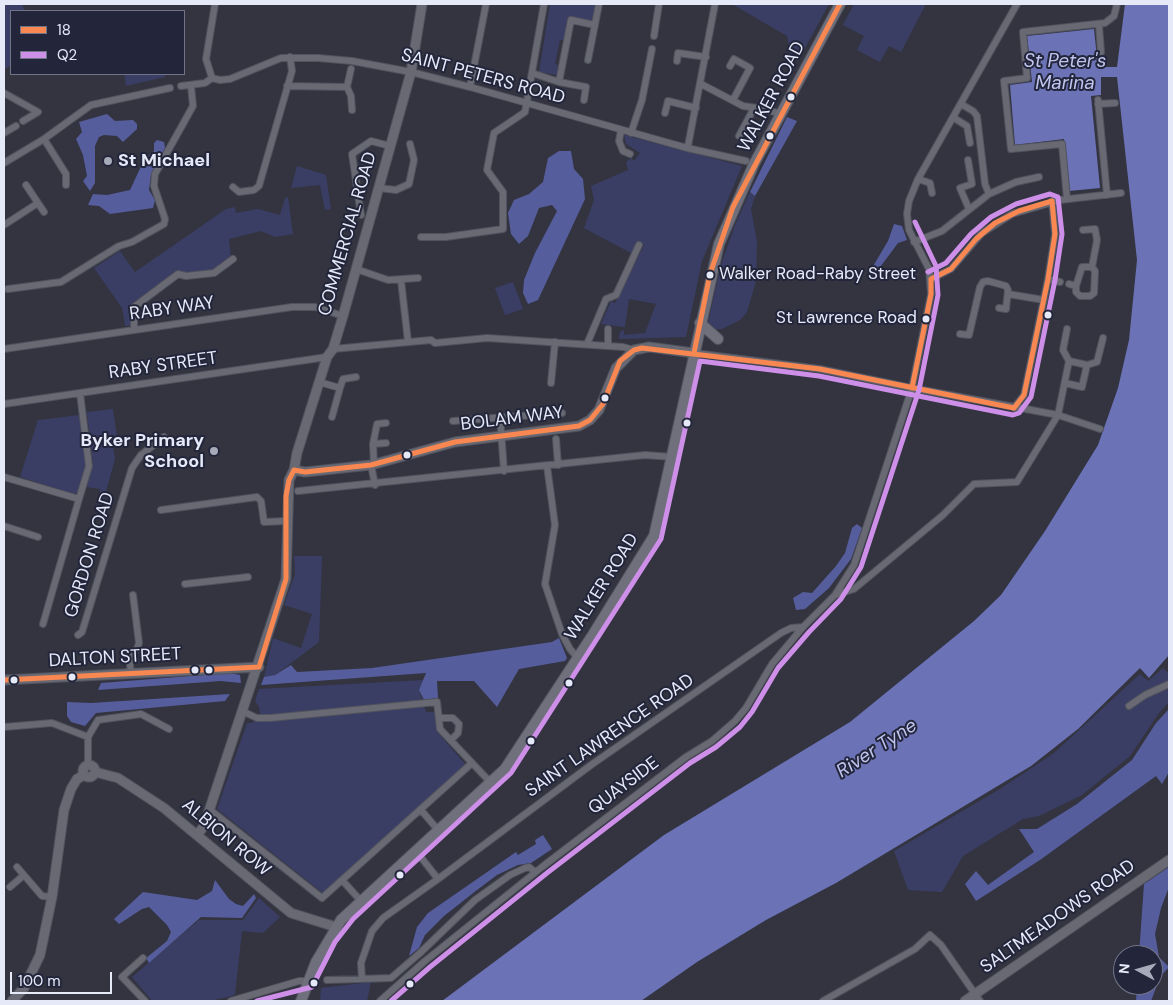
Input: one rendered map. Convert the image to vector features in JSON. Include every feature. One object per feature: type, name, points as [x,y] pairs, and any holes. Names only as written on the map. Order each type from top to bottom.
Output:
[{"type":"main road","name":"WALKER ROAD","points":[[301,1001],[308,981],[336,927],[360,900],[491,783],[510,763],[654,536],[718,244],[733,207],[840,4]]},
{"type":"main road","points":[[700,323],[718,339]]},
{"type":"street","points":[[212,78],[206,59],[214,4]]},
{"type":"street","name":"COMMERCIAL ROAD","points":[[198,834],[204,826],[259,667],[286,579],[288,480],[294,470],[297,453],[319,382],[343,316],[411,72],[422,4]]},
{"type":"street","points":[[470,87],[486,4]]},
{"type":"street","points":[[421,237],[454,236],[503,229],[503,192],[488,170],[494,133],[525,112],[544,4]]},
{"type":"street","points":[[588,60],[599,4]]},
{"type":"street","points":[[654,36],[659,4]]},
{"type":"street","points":[[688,146],[715,4]]},
{"type":"street","points":[[912,388],[931,294],[931,279],[909,230],[907,214],[909,201],[918,179],[1017,4]]},
{"type":"street","points":[[1067,199],[1062,144],[1011,149],[1004,81],[1028,78],[1023,32],[1099,25],[1111,19],[1118,4]]},
{"type":"street","points":[[559,82],[572,20],[595,25]]},
{"type":"street","points":[[1099,25],[1101,52]]},
{"type":"street","points":[[632,133],[642,100],[652,49]]},
{"type":"street","points":[[677,60],[678,53],[706,57]]},
{"type":"street","points":[[233,187],[238,192],[254,190],[259,186],[292,71],[290,57]]},
{"type":"street","name":"SAINT PETERS ROAD","points":[[191,86],[212,78],[220,80],[230,79],[281,58],[339,60],[411,72],[632,133],[746,161]]},
{"type":"street","points":[[730,66],[734,59],[750,68],[733,100]]},
{"type":"street","points":[[351,69],[347,87],[351,96],[352,110]]},
{"type":"street","points":[[532,73],[586,88],[584,100]]},
{"type":"street","points":[[701,84],[743,106],[781,114]]},
{"type":"street","points":[[8,289],[62,282],[120,246],[132,242],[164,224],[164,216],[154,186],[155,174],[193,106],[191,86],[181,86]]},
{"type":"street","points":[[287,86],[347,87]]},
{"type":"street","points":[[4,163],[44,139],[91,105],[170,88]]},
{"type":"street","points":[[4,93],[38,112],[24,121]]},
{"type":"street","points":[[665,113],[668,101],[696,108]]},
{"type":"street","points":[[1106,195],[1098,102],[1115,102]]},
{"type":"street","points":[[961,104],[973,111],[977,116],[985,184],[989,194]]},
{"type":"street","points":[[740,136],[754,108]]},
{"type":"street","points":[[954,118],[967,126],[970,143]]},
{"type":"street","points":[[4,133],[16,126]]},
{"type":"street","points":[[622,130],[619,141],[623,151],[630,154]]},
{"type":"street","points":[[44,139],[66,174],[66,185]]},
{"type":"street","points":[[361,215],[352,154],[371,141],[390,146]]},
{"type":"street","points":[[379,188],[396,190],[409,184],[414,160],[410,144]]},
{"type":"street","points":[[968,160],[972,184],[960,188],[968,209]]},
{"type":"street","points":[[914,242],[942,231],[989,194],[1016,182],[1039,176]]},
{"type":"street","points":[[918,179],[930,183],[932,193]]},
{"type":"street","points":[[26,185],[44,212]]},
{"type":"street","points":[[931,279],[951,269],[976,239],[995,223],[1019,211],[1067,199],[1121,193]]},
{"type":"street","points":[[1014,408],[1024,395],[1048,279],[1054,234],[1052,202]]},
{"type":"street","points":[[4,225],[38,203]]},
{"type":"street","points":[[1083,230],[1095,229],[1097,240],[1092,267],[1094,271],[1094,293],[1090,296],[1080,296],[1076,292],[1076,286],[1081,268],[1086,265],[1092,267]]},
{"type":"street","points":[[587,344],[606,299],[616,295],[639,245]]},
{"type":"street","points":[[134,330],[134,307],[178,274],[186,276],[214,273],[233,259]]},
{"type":"street","points":[[356,269],[388,280],[418,278]]},
{"type":"street","points":[[1048,279],[1060,282]]},
{"type":"street","points":[[401,280],[408,342],[432,340],[435,343],[487,338],[587,344],[634,350],[649,347],[820,369],[1058,415],[1100,429]]},
{"type":"street","points":[[960,334],[972,336],[981,284],[988,280],[1004,284],[1008,288],[1006,309],[999,308]]},
{"type":"street","points":[[1069,284],[1076,286]]},
{"type":"street","points":[[1008,294],[1044,300]]},
{"type":"street","name":"RABY WAY","points":[[4,349],[303,306],[315,307],[343,316]]},
{"type":"street","points":[[608,329],[608,346]]},
{"type":"street","points":[[1067,329],[1063,350],[1070,361],[1087,365],[1097,362],[1103,338]]},
{"type":"street","name":"RABY STREET","points":[[4,404],[369,346],[408,342]]},
{"type":"street","points":[[551,383],[555,342]]},
{"type":"street","name":"BOLAM WAY","points":[[294,470],[304,472],[373,464],[455,442],[570,428],[590,420],[603,404],[620,361],[634,350]]},
{"type":"street","points":[[835,595],[854,589],[943,515],[974,484],[1017,482],[1058,415],[1070,361]]},
{"type":"street","points":[[1065,383],[1082,387],[1087,365]]},
{"type":"street","points":[[332,417],[343,378],[356,377]]},
{"type":"street","points":[[319,382],[340,388]]},
{"type":"street","name":"QUAYSIDE","points":[[380,1001],[535,872],[735,722],[746,708],[772,664],[803,627],[835,595],[854,565],[912,388]]},
{"type":"street","points":[[43,624],[89,466],[80,393]]},
{"type":"street","points":[[454,421],[562,413]]},
{"type":"street","points":[[500,417],[504,471]]},
{"type":"street","points":[[376,485],[373,464],[376,424],[386,423]]},
{"type":"street","name":"GORDON ROAD","points":[[78,635],[82,632],[132,468],[141,455],[164,437]]},
{"type":"street","points":[[556,440],[558,465]]},
{"type":"street","points":[[374,444],[386,443]]},
{"type":"street","points":[[298,491],[376,485],[645,455],[672,457]]},
{"type":"street","points":[[548,466],[554,530],[545,584],[562,634],[577,657]]},
{"type":"street","points":[[4,477],[79,499]]},
{"type":"street","points":[[161,510],[257,497],[261,501],[264,522],[286,522]]},
{"type":"street","points":[[4,526],[38,537]]},
{"type":"street","points":[[185,584],[248,577]]},
{"type":"street","points":[[131,673],[129,658],[137,649],[139,643],[133,595]]},
{"type":"street","name":"SAINT LAWRENCE ROAD","points":[[362,979],[361,962],[372,931],[384,918],[591,765],[781,633],[791,628],[803,627]]},
{"type":"street","name":"DALTON STREET","points":[[4,680],[259,667]]},
{"type":"street","points":[[1130,706],[1145,695],[1169,684]]},
{"type":"street","points":[[244,708],[257,718],[270,718],[437,702],[440,729],[491,783]]},
{"type":"street","points":[[12,1001],[24,988],[34,971],[46,932],[66,799],[78,778],[84,775],[91,778],[92,768],[88,736],[98,720],[141,714],[169,729]]},
{"type":"street","points":[[439,718],[453,718],[459,724],[458,733],[451,740]]},
{"type":"street","points":[[4,727],[52,723],[88,736]]},
{"type":"street","points":[[209,809],[322,898],[472,763]]},
{"type":"street","name":"ALBION ROW","points":[[92,768],[118,778],[164,808],[198,834],[291,914],[336,927]]},
{"type":"street","points":[[421,810],[438,830]]},
{"type":"street","points":[[416,851],[438,878]]},
{"type":"street","name":"SALTMEADOWS ROAD","points":[[965,1001],[978,998],[1169,860]]},
{"type":"street","points":[[18,867],[42,896],[52,897]]},
{"type":"street","points":[[326,980],[391,978],[475,900],[510,875],[525,868],[529,867],[535,872]]},
{"type":"street","points":[[10,888],[24,875]]},
{"type":"street","points":[[342,880],[360,900]]},
{"type":"street","points":[[823,1001],[915,949],[930,935],[941,945],[978,998]]},
{"type":"street","points":[[143,958],[122,977],[145,1001]]},
{"type":"street","points":[[231,1001],[299,981],[308,981]]},
{"type":"shaded area","points":[[4,4],[22,4],[25,10],[10,10],[10,66],[5,69]]},
{"type":"shaded area","points":[[550,4],[596,4],[592,23],[569,19],[565,40],[560,40],[555,64],[558,65],[557,75],[539,72]]},
{"type":"shaded area","points":[[732,4],[829,4],[798,61],[791,57],[787,36]]},
{"type":"shaded area","points":[[854,4],[926,4],[901,52],[889,46],[880,62],[857,50],[864,36],[843,25]]},
{"type":"shaded area","points":[[124,75],[165,75],[165,77],[126,86]]},
{"type":"shaded area","points":[[107,114],[115,121],[133,120],[137,124],[137,129],[123,142],[117,136],[104,135],[99,137],[95,146],[95,183],[90,191],[83,181],[87,176],[83,155],[76,139],[82,132],[79,122]]},
{"type":"shaded area","points":[[787,117],[797,121],[755,196],[750,192]]},
{"type":"shaded area","points":[[624,135],[742,166],[702,261],[686,337],[619,339],[620,332],[624,330],[624,335],[645,333],[656,304],[629,299],[625,327],[601,324],[611,301],[615,303],[644,245],[637,242],[631,253],[584,228],[594,200],[591,186],[628,170],[626,162],[631,158],[634,161],[640,153],[626,144]]},
{"type":"shaded area","points":[[157,140],[164,142],[165,148],[151,175],[149,190],[155,200],[153,208],[110,214],[99,206],[88,205],[93,194],[107,195],[130,190],[144,160],[154,151],[154,143]]},
{"type":"shaded area","points":[[559,151],[571,151],[574,169],[583,179],[585,199],[538,300],[528,304],[523,293],[524,280],[535,253],[557,211],[552,205],[539,208],[528,236],[519,244],[511,234],[508,213],[514,200],[529,194],[543,182],[548,158]]},
{"type":"shaded area","points":[[297,166],[326,175],[331,209],[325,210],[320,185],[291,188]]},
{"type":"shaded area","points":[[750,192],[755,196],[751,209],[757,242],[756,281],[747,312],[740,320],[722,329],[714,329],[708,323],[721,265],[735,225]]},
{"type":"shaded area","points":[[288,197],[293,234],[275,237],[261,231],[229,239],[231,258],[214,270],[188,274],[178,271],[131,304],[133,325],[125,326],[122,308],[94,268],[120,251],[135,272],[226,209],[235,207],[236,213],[258,209],[280,215],[285,198]]},
{"type":"shaded area","points":[[894,224],[902,226],[907,240],[898,243],[872,278],[869,273],[888,241]]},
{"type":"shaded area","points":[[513,282],[523,309],[505,315],[495,288]]},
{"type":"shaded area","points":[[113,409],[118,444],[113,445],[115,459],[104,499],[100,498],[100,489],[87,487],[93,464],[87,412]]},
{"type":"shaded area","points":[[80,415],[87,465],[79,492],[74,494],[20,477],[38,420]]},
{"type":"shaded area","points":[[857,524],[862,528],[851,559],[829,588],[805,609],[796,610],[793,598],[803,592],[812,593],[836,566],[845,553],[852,528]]},
{"type":"shaded area","points":[[294,556],[322,556],[319,642],[275,675],[264,677],[273,638],[301,648],[312,614],[284,605],[295,574]]},
{"type":"shaded area","points":[[559,638],[567,658],[565,661],[519,669],[497,707],[474,681],[437,681],[438,698],[424,700],[419,690],[426,673],[261,685],[264,677],[275,675],[291,665],[297,672],[372,668],[552,642]]},
{"type":"shaded area","points":[[1163,668],[1169,674],[1169,702],[1159,713],[1130,756],[1082,795],[1039,816],[1023,819],[963,856],[942,892],[908,890],[894,851],[1000,789],[1054,753],[1140,674],[1148,681]]},
{"type":"shaded area","points":[[229,673],[240,675],[241,683],[221,681],[98,690],[101,683]]},
{"type":"shaded area","points":[[424,680],[419,690],[426,712],[435,712],[438,733],[466,765],[323,893],[217,809],[247,723],[252,723],[260,715],[259,707],[255,701],[259,689]]},
{"type":"shaded area","points":[[230,694],[225,701],[96,713],[85,726],[71,722],[67,716],[67,702],[91,703]]},
{"type":"shaded area","points":[[1169,709],[1169,772],[1162,784],[1156,776],[1040,860],[976,901],[965,884],[976,871],[988,885],[1034,852],[1019,829],[1037,829],[1077,804],[1132,760],[1156,723]]},
{"type":"shaded area","points":[[543,835],[552,849],[531,863],[518,865],[497,875],[444,916],[425,935],[419,948],[409,956],[417,927],[428,913],[516,852],[518,855],[536,844],[535,840]]},
{"type":"shaded area","points":[[1169,867],[1169,887],[1161,908],[1155,934],[1157,945],[1140,945],[1144,884]]},
{"type":"shaded area","points":[[215,880],[229,899],[236,904],[243,906],[254,894],[256,898],[242,918],[201,917],[149,963],[146,958],[167,941],[171,932],[167,925],[149,907],[142,909],[119,924],[114,919],[143,892],[197,900],[212,891]]},
{"type":"shaded area","points":[[259,898],[280,917],[263,933],[242,931],[235,994],[232,996],[209,1001],[152,1001],[132,977],[199,920],[243,920]]},
{"type":"shaded area","points":[[1163,961],[1169,967],[1163,974]]},
{"type":"shaded area","points":[[371,982],[367,1001],[320,1001],[321,988]]},
{"type":"shaded area","points":[[1136,995],[1153,995],[1151,1001],[1136,1001]]},
{"type":"water","points":[[1125,4],[1169,4],[1169,655],[1149,678],[1140,668],[1078,729],[1031,766],[836,883],[766,920],[697,962],[641,1001],[442,1001],[664,835],[850,722],[974,621],[1001,595],[1045,531],[1098,445],[1118,388],[1129,340],[1137,260],[1117,77],[1101,77],[1101,95],[1091,96],[1100,188],[1069,191],[1064,139],[1015,145],[1010,85],[1032,82],[1027,36],[1094,29],[1098,67],[1117,67]]},
{"type":"transit line","name":"18","points":[[694,353],[710,274],[733,207],[840,4]]},
{"type":"transit line","name":"Q2","points":[[257,1001],[312,987],[335,942],[353,919],[511,773],[661,539],[700,361],[819,376],[1013,415],[1019,413],[1031,397],[1055,280],[1062,234],[1058,197],[1050,194],[1016,204],[991,217],[971,234],[946,263],[928,272]]},
{"type":"transit line","name":"18","points":[[931,279],[951,269],[976,239],[995,223],[1019,211],[1052,201]]},
{"type":"transit line","name":"18","points":[[1014,408],[1024,395],[1048,279],[1055,234],[1052,201]]},
{"type":"transit line","name":"Q2","points":[[391,1001],[430,967],[547,873],[740,727],[752,712],[778,668],[841,599],[861,567],[919,390],[938,295],[936,266],[915,222]]},
{"type":"transit line","name":"18","points":[[912,388],[931,294],[931,279]]},
{"type":"transit line","name":"18","points":[[294,470],[305,472],[371,465],[455,442],[579,426],[590,420],[603,404],[620,361],[634,350],[642,348],[820,369],[1014,408]]},
{"type":"transit line","name":"18","points":[[259,667],[286,579],[286,496],[289,480],[294,470]]},
{"type":"transit line","name":"18","points":[[4,680],[259,667]]},
{"type":"place","name":"St Michael","points":[[108,161]]},
{"type":"place","name":"Walker Road-Raby Street","points":[[710,275]]},
{"type":"place","name":"St Lawrence Road","points":[[926,319]]},
{"type":"place","name":"Byker Primary School","points":[[214,451]]},
{"type":"water label","name":"St Peter's Marina","points":[[1065,73]]},
{"type":"water label","name":"River Tyne","points":[[877,749]]}]
